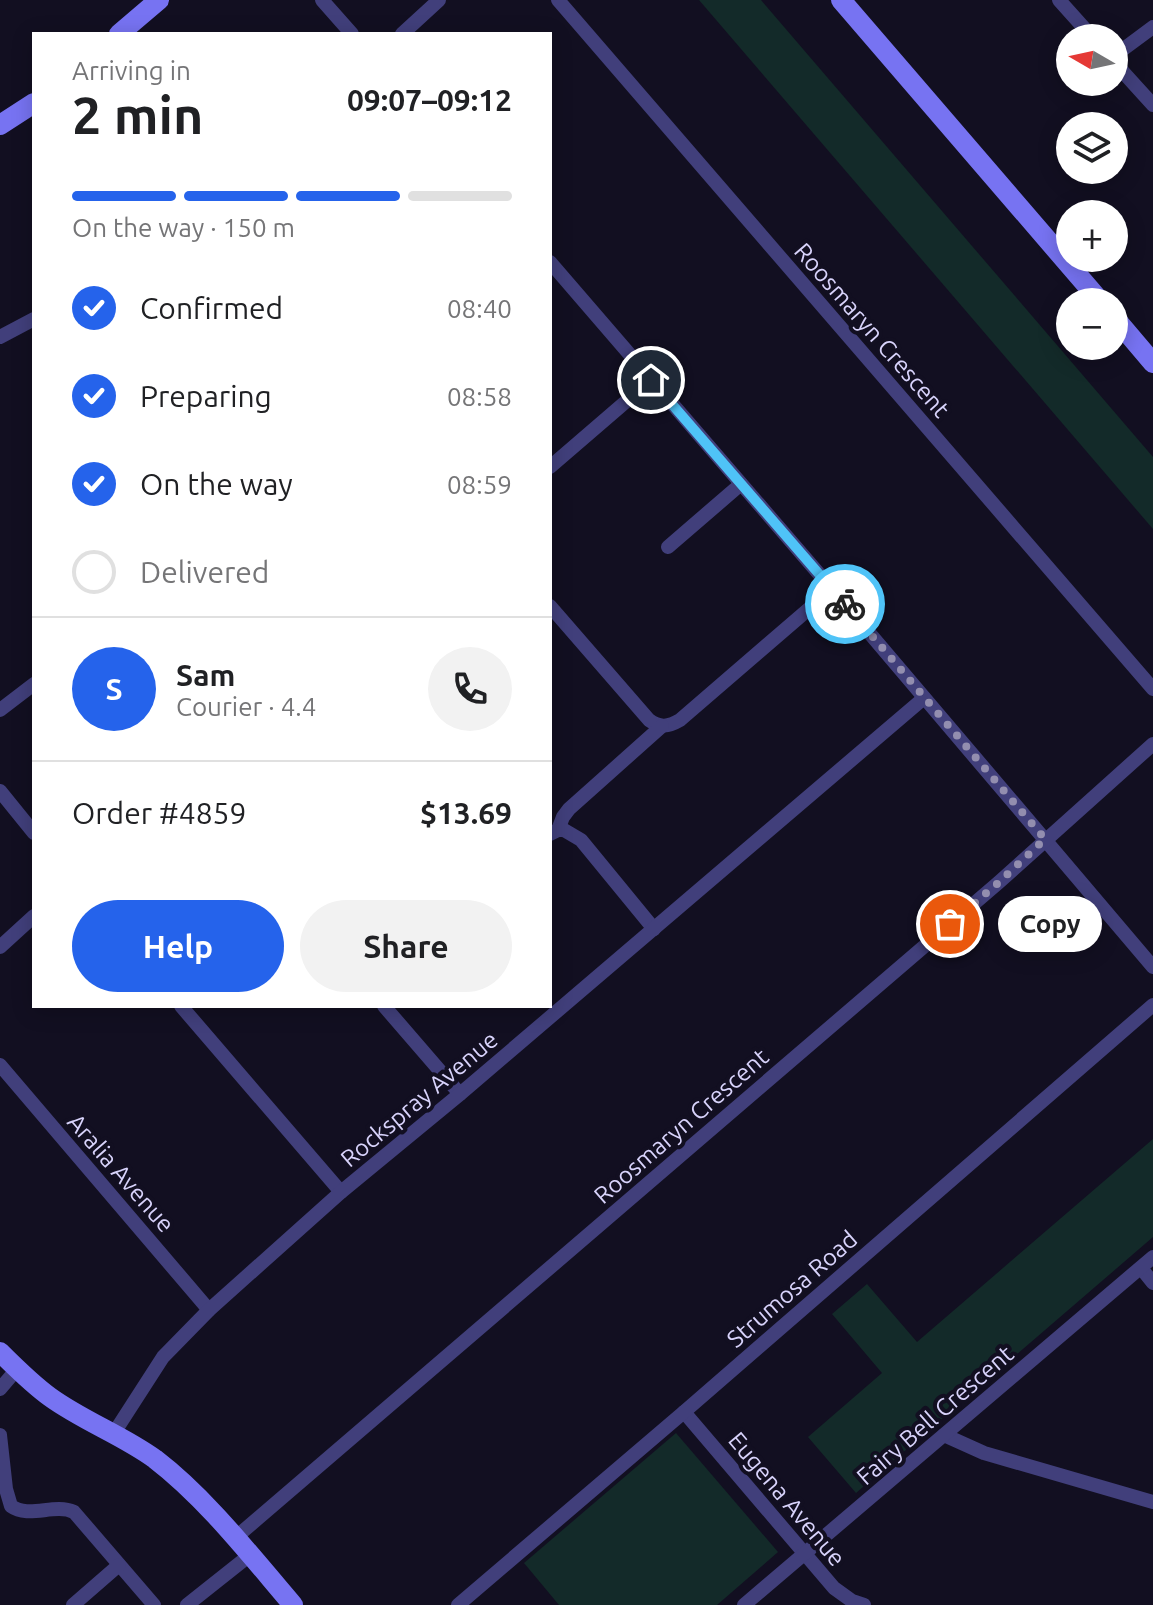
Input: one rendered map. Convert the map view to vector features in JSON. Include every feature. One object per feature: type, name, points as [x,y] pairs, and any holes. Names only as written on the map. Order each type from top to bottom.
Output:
[{"type":"street","points":[[121,32],[159,0]]},
{"type":"street","points":[[322,0],[350,32]]},
{"type":"street","points":[[404,32],[439,0]]},
{"type":"street","name":"Roosmaryn Crescent","points":[[558,0],[1153,689]]},
{"type":"street","points":[[841,0],[1089,288]]},
{"type":"street","points":[[1059,0],[1080,24]]},
{"type":"street","points":[[1128,48],[1153,27]]},
{"type":"street","points":[[1128,76],[1153,105]]},
{"type":"street","points":[[0,125],[32,104]]},
{"type":"street","points":[[556,280],[651,380],[1153,967]]},
{"type":"street","points":[[0,337],[32,320]]},
{"type":"street","points":[[1128,334],[1153,363]]},
{"type":"street","points":[[552,465],[651,380]]},
{"type":"street","points":[[668,547],[741,484]]},
{"type":"street","points":[[552,608],[649,720],[668,726],[680,720],[832,589]]},
{"type":"street","points":[[0,710],[32,686]]},
{"type":"street","name":"Rockspray Avenue","points":[[114,1433],[163,1357],[209,1310],[341,1192],[924,698]]},
{"type":"street","points":[[654,929],[581,840],[569,833],[554,832],[569,809],[662,726]]},
{"type":"street","name":"Roosmaryn Crescent","points":[[235,1538],[998,883],[1153,744]]},
{"type":"street","points":[[0,791],[32,831]]},
{"type":"street","points":[[0,947],[32,918]]},
{"type":"street","name":"Strumosa Road","points":[[458,1605],[1153,1005]]},
{"type":"street","points":[[183,1008],[341,1192]]},
{"type":"street","points":[[386,1008],[460,1094]]},
{"type":"street","name":"Aralia Avenue","points":[[0,1065],[209,1310]]},
{"type":"street","name":"Fairy Bell Crescent","points":[[744,1605],[1153,1257]]},
{"type":"street","points":[[1141,1268],[1153,1283]]},
{"type":"street","points":[[0,1352],[50,1397],[114,1433],[171,1472],[235,1538],[293,1605]]},
{"type":"street","points":[[0,1389],[17,1369]]},
{"type":"street","name":"Eugena Avenue","points":[[684,1412],[834,1588],[852,1601],[864,1605]]},
{"type":"street","points":[[0,1435],[11,1506],[21,1512],[63,1508],[74,1512],[154,1605]]},
{"type":"street","points":[[944,1435],[984,1453],[1153,1502]]},
{"type":"street","points":[[187,1605],[250,1555]]},
{"type":"street","points":[[73,1605],[119,1565]]},
{"type":"green space","points":[[699,0],[761,0],[1056,344],[1056,360],[1070,360],[1153,457],[1153,529]]},
{"type":"green space","points":[[1153,1139],[1153,1237],[856,1493],[808,1437],[882,1373],[832,1314],[867,1284],[917,1342]]},
{"type":"green space","points":[[676,1433],[778,1552],[717,1605],[559,1605],[524,1563]]},
{"type":"way so far","points":[[845,604],[1045,839],[950,924]]},
{"type":"place","name":"Copy","points":[[950,924]]},
{"type":"route","points":[[651,380],[845,604]]}]
